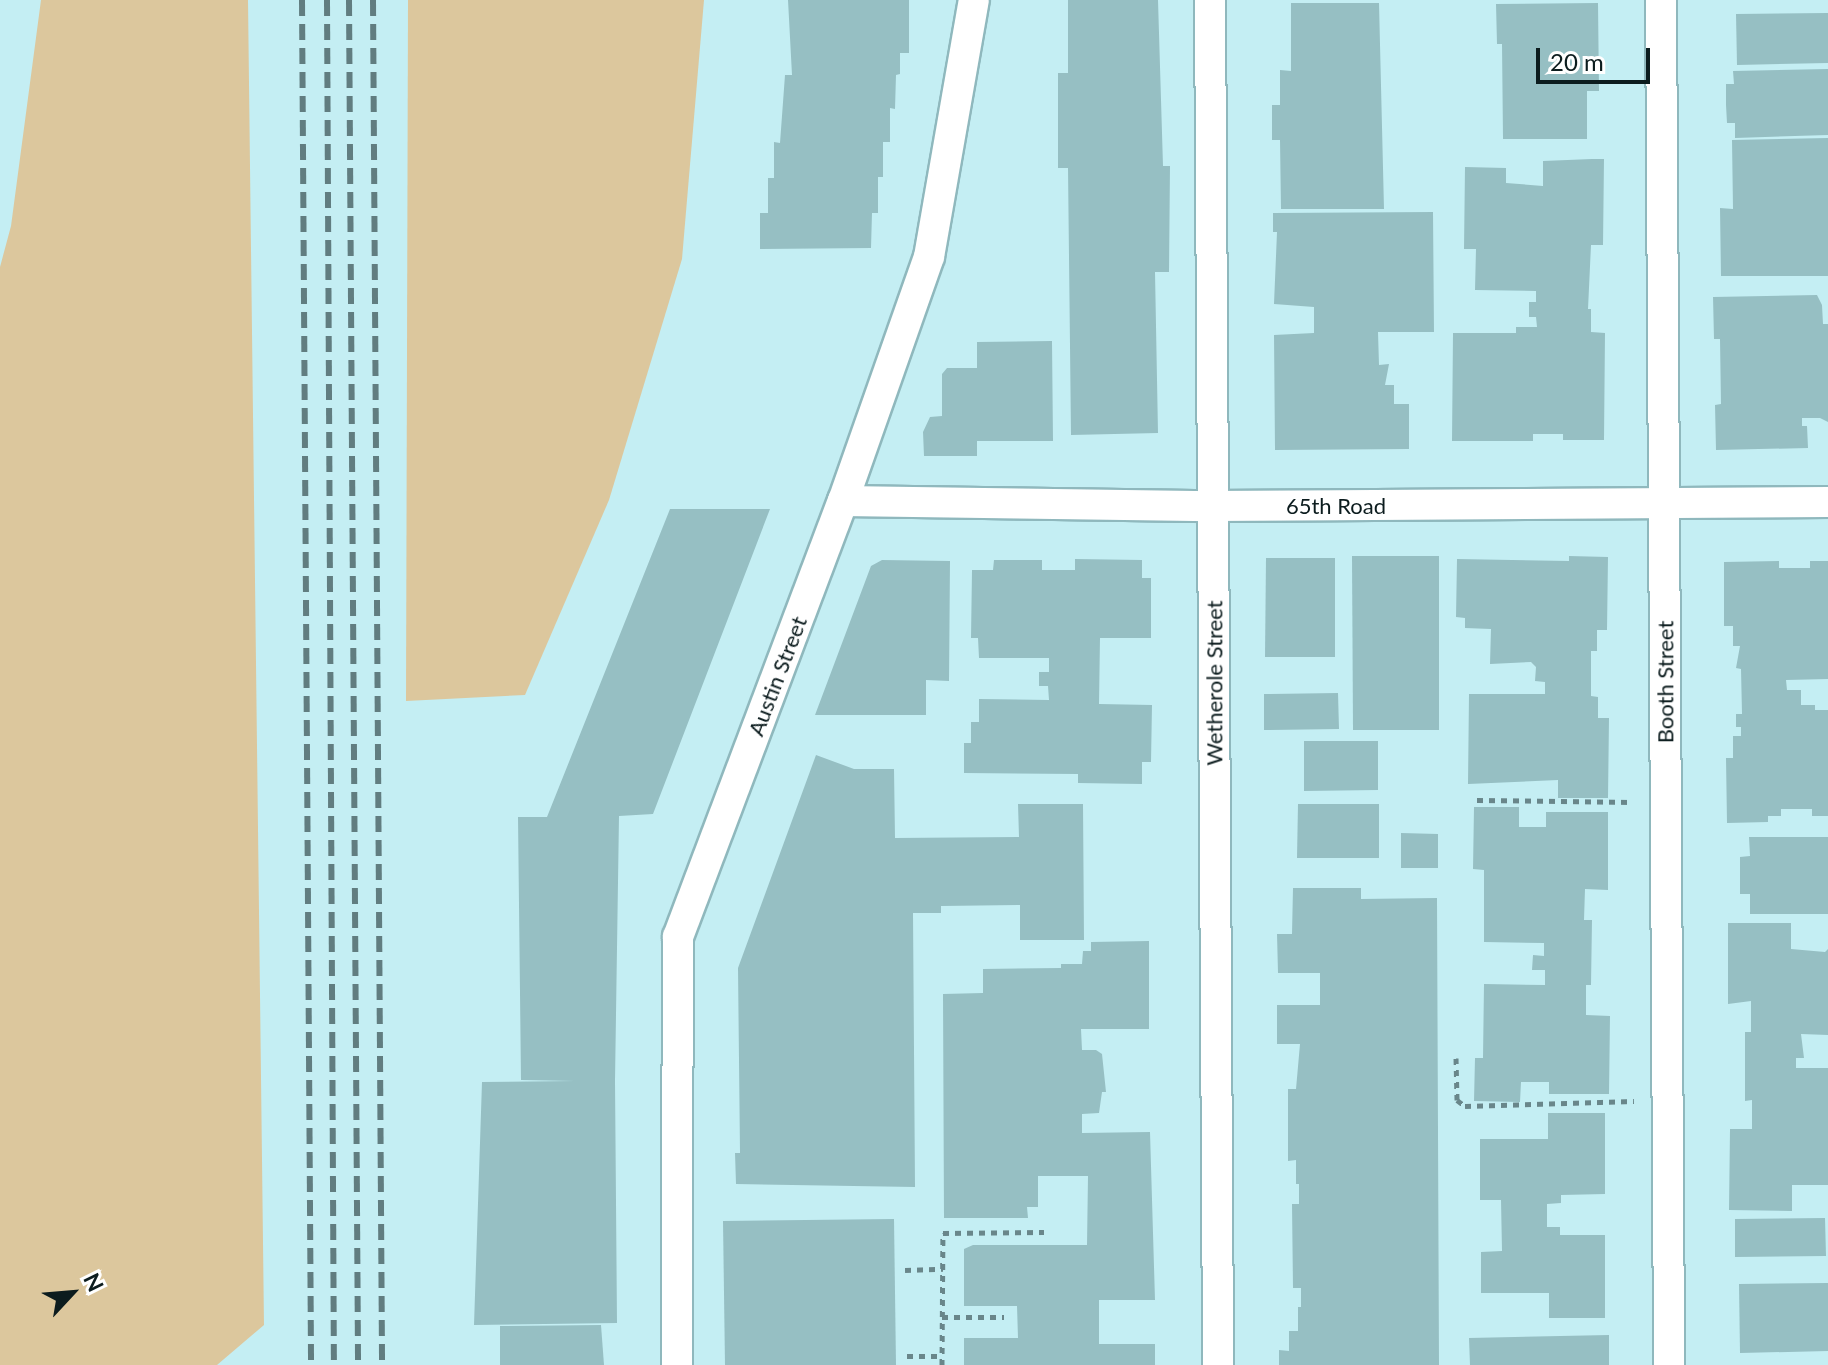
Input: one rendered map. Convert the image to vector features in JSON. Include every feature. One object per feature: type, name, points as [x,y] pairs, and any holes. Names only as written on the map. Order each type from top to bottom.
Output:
[{"type":"street","name":"Austin Street","points":[[677,1365],[678,937],[843,501],[929,257],[974,0]]},
{"type":"street","name":"Wetherole Street","points":[[1210,0],[1218,1365]]},
{"type":"street","name":"Booth Street","points":[[1661,0],[1669,1365]]},
{"type":"street","name":"65th Road","points":[[843,501],[1212,506],[1828,502]]},
{"type":"path","points":[[1477,800],[1633,802]]},
{"type":"path","points":[[1456,1058],[1457,1100],[1465,1106],[1635,1101]]},
{"type":"path","points":[[942,1365],[943,1233],[1044,1232]]},
{"type":"path","points":[[905,1270],[943,1269]]},
{"type":"path","points":[[942,1317],[1004,1317]]},
{"type":"path","points":[[907,1356],[942,1356]]},
{"type":"shaded area","points":[[41,0],[248,0],[264,1325],[217,1365],[0,1365],[0,267],[11,226]]},
{"type":"shaded area","points":[[408,0],[704,0],[682,259],[609,500],[525,695],[406,701]]},
{"type":"building","points":[[788,0],[909,0],[909,53],[900,53],[895,109],[890,108],[890,142],[883,142],[883,177],[878,177],[878,213],[872,213],[871,248],[760,249],[760,213],[768,213],[768,178],[774,178],[774,142],[780,143],[785,75],[792,75]]},
{"type":"building","points":[[1068,0],[1158,0],[1163,166],[1170,166],[1169,272],[1155,272],[1158,433],[1071,435],[1068,168],[1058,168],[1058,73],[1068,73]]},
{"type":"building","points":[[1291,3],[1379,3],[1384,209],[1281,209],[1280,140],[1272,140],[1272,105],[1280,105],[1280,70],[1291,71]]},
{"type":"building","points":[[1598,3],[1599,91],[1587,91],[1587,139],[1503,139],[1502,44],[1497,44],[1496,4]]},
{"type":"building","points":[[1828,13],[1828,63],[1737,65],[1736,14]]},
{"type":"building","points":[[1828,69],[1828,135],[1735,138],[1735,123],[1727,123],[1726,105],[1726,84],[1734,84],[1733,71]]},
{"type":"building","points":[[1828,138],[1828,276],[1721,276],[1720,208],[1733,209],[1732,140]]},
{"type":"building","points":[[1604,159],[1603,245],[1591,245],[1588,309],[1591,309],[1591,332],[1605,333],[1604,440],[1563,440],[1563,434],[1533,434],[1533,441],[1452,441],[1453,333],[1516,333],[1516,327],[1537,327],[1536,317],[1529,317],[1529,302],[1536,302],[1536,291],[1475,290],[1476,249],[1464,249],[1465,167],[1506,168],[1506,183],[1543,186],[1543,161]]},
{"type":"building","points":[[1433,212],[1434,332],[1378,332],[1379,365],[1389,364],[1385,385],[1394,385],[1394,404],[1409,404],[1409,449],[1275,450],[1274,335],[1314,333],[1314,307],[1274,304],[1277,232],[1273,232],[1273,213]]},
{"type":"building","points":[[1817,295],[1822,305],[1823,324],[1828,324],[1828,422],[1820,418],[1802,418],[1802,426],[1807,426],[1808,448],[1716,450],[1715,405],[1721,404],[1720,339],[1714,339],[1713,297]]},
{"type":"building","points":[[1052,341],[1053,441],[977,441],[977,456],[924,456],[923,432],[930,417],[942,416],[942,374],[947,368],[977,368],[977,342]]},
{"type":"building","points":[[670,509],[770,509],[653,814],[619,816],[615,1081],[617,1323],[474,1325],[482,1082],[575,1081],[521,1080],[518,817],[547,817]]},
{"type":"building","points":[[1352,556],[1439,556],[1439,730],[1353,730]]},
{"type":"building","points":[[1569,556],[1608,557],[1607,630],[1597,630],[1597,651],[1591,651],[1591,696],[1598,697],[1598,718],[1609,718],[1608,798],[1558,798],[1558,780],[1468,784],[1469,694],[1545,694],[1545,682],[1535,681],[1536,667],[1531,662],[1490,664],[1491,629],[1465,628],[1465,618],[1456,617],[1457,559],[1569,561]]},
{"type":"building","points":[[1266,558],[1335,558],[1335,657],[1265,657]]},
{"type":"building","points":[[1075,559],[1142,560],[1142,578],[1151,578],[1151,638],[1100,638],[1099,704],[1152,705],[1151,762],[1142,762],[1142,784],[1078,783],[1078,774],[964,773],[964,743],[971,743],[971,722],[979,722],[979,699],[1049,700],[1048,686],[1039,686],[1039,672],[1049,672],[1049,658],[979,658],[978,638],[971,638],[972,570],[993,570],[994,560],[1042,560],[1042,570],[1075,570]]},
{"type":"building","points":[[882,560],[950,561],[949,681],[926,680],[926,715],[815,715],[871,566]]},
{"type":"building","points":[[1779,561],[1779,568],[1810,568],[1810,561],[1828,561],[1828,679],[1786,680],[1787,690],[1801,690],[1801,705],[1815,705],[1815,710],[1828,710],[1828,816],[1812,816],[1812,809],[1781,809],[1781,816],[1768,816],[1768,822],[1727,823],[1726,758],[1733,758],[1733,736],[1741,736],[1741,727],[1736,727],[1736,714],[1742,714],[1741,669],[1736,668],[1740,646],[1733,646],[1733,626],[1724,626],[1724,562]]},
{"type":"building","points":[[1338,693],[1339,729],[1264,730],[1264,694]]},
{"type":"building","points":[[1304,741],[1378,741],[1378,790],[1304,791]]},
{"type":"building","points":[[816,755],[854,769],[894,769],[895,838],[1019,837],[1018,804],[1083,804],[1084,940],[1020,940],[1020,905],[941,906],[941,913],[913,913],[915,1187],[736,1184],[735,1153],[740,1153],[738,968]]},
{"type":"building","points":[[1298,804],[1379,804],[1379,858],[1297,858]]},
{"type":"building","points":[[1474,807],[1519,807],[1519,827],[1546,827],[1546,812],[1608,812],[1608,890],[1585,889],[1584,920],[1592,920],[1591,985],[1586,985],[1586,1015],[1610,1016],[1609,1094],[1549,1094],[1549,1082],[1521,1082],[1520,1102],[1474,1101],[1475,1058],[1483,1058],[1484,984],[1545,985],[1545,970],[1532,970],[1533,955],[1544,956],[1544,943],[1484,942],[1484,870],[1473,869]]},
{"type":"building","points":[[1401,833],[1438,834],[1438,868],[1401,868]]},
{"type":"building","points":[[1749,837],[1828,837],[1828,914],[1750,914],[1750,894],[1740,894],[1740,857],[1750,856]]},
{"type":"building","points":[[1293,888],[1361,888],[1361,899],[1437,898],[1439,1365],[1279,1365],[1279,1350],[1289,1351],[1289,1331],[1298,1331],[1298,1307],[1301,1307],[1301,1288],[1293,1288],[1292,1204],[1299,1204],[1299,1184],[1296,1184],[1296,1160],[1288,1161],[1288,1089],[1296,1089],[1300,1044],[1277,1044],[1277,1005],[1320,1005],[1320,973],[1278,973],[1277,934],[1292,934]]},
{"type":"building","points":[[1728,923],[1791,923],[1791,949],[1825,952],[1828,949],[1828,1035],[1801,1034],[1804,1058],[1796,1058],[1796,1068],[1828,1068],[1828,1185],[1792,1185],[1792,1211],[1729,1210],[1730,1129],[1752,1129],[1752,1100],[1745,1101],[1745,1032],[1751,1032],[1751,1001],[1728,1004]]},
{"type":"building","points":[[1149,941],[1149,1029],[1081,1029],[1082,1050],[1096,1050],[1102,1054],[1106,1092],[1102,1092],[1099,1113],[1082,1114],[1082,1133],[1150,1132],[1155,1300],[1099,1300],[1099,1344],[1155,1344],[1155,1365],[964,1365],[964,1338],[1018,1338],[1017,1306],[964,1306],[964,1249],[973,1245],[1087,1245],[1088,1176],[1038,1176],[1038,1207],[1027,1207],[1028,1218],[944,1218],[943,994],[983,993],[983,969],[1061,968],[1061,964],[1082,964],[1083,951],[1091,951],[1091,942]]},
{"type":"building","points":[[1548,1113],[1605,1113],[1605,1194],[1561,1195],[1561,1203],[1547,1204],[1547,1227],[1560,1227],[1560,1235],[1605,1235],[1605,1318],[1549,1318],[1549,1293],[1481,1293],[1481,1252],[1502,1251],[1501,1200],[1480,1200],[1480,1139],[1548,1139]]},
{"type":"building","points":[[1825,1218],[1826,1256],[1735,1257],[1735,1219]]},
{"type":"building","points":[[894,1219],[896,1365],[725,1365],[723,1221]]},
{"type":"building","points":[[1828,1283],[1828,1351],[1740,1353],[1739,1284]]},
{"type":"building","points":[[601,1325],[604,1365],[500,1365],[500,1326]]},
{"type":"building","points":[[1609,1335],[1609,1365],[1470,1365],[1469,1338]]},
{"type":"railway","points":[[302,0],[311,1365]]},
{"type":"railway","points":[[327,0],[334,1365]]},
{"type":"railway","points":[[349,0],[358,1365]]},
{"type":"railway","points":[[373,0],[382,1365]]}]
